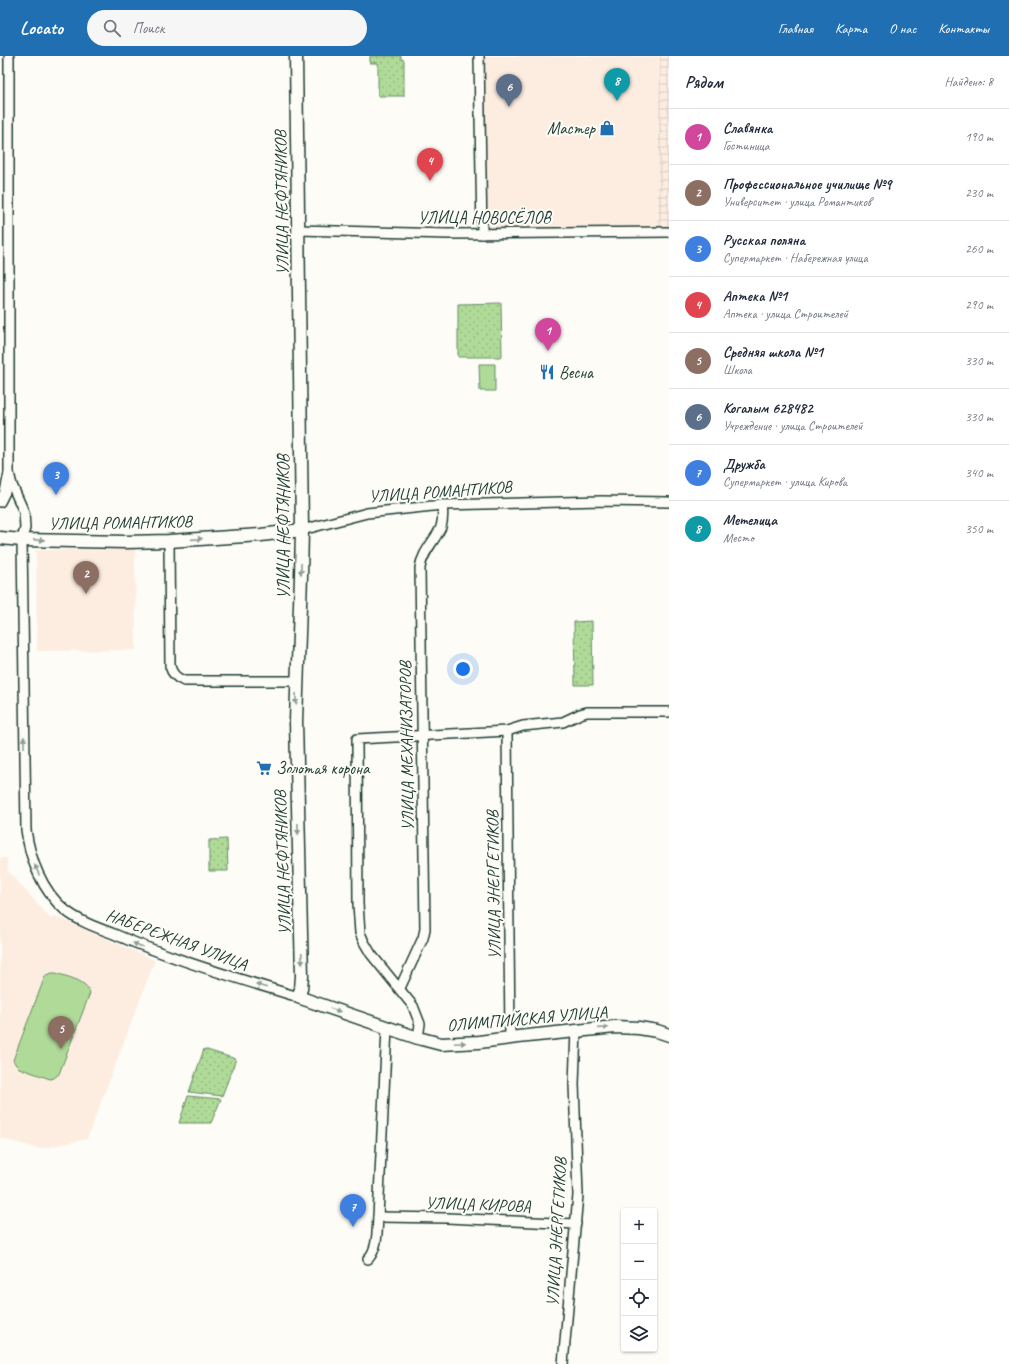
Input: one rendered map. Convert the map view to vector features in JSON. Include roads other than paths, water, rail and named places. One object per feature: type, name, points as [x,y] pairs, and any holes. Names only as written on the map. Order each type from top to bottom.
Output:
[{"type":"street","name":"НАБЕРЕЖНАЯ УЛИЦА","points":[[0,502],[5,492],[9,473],[9,56]]},
{"type":"street","name":"УЛИЦА НЕФТЯНИКОВ","points":[[296,56],[302,530],[296,754],[302,976],[301,989],[298,997]]},
{"type":"street","points":[[479,56],[482,234]]},
{"type":"street","name":"УЛИЦА НОВОСЁЛОВ","points":[[299,230],[482,234],[669,232]]},
{"type":"street","name":"НАБЕРЕЖНАЯ УЛИЦА","points":[[9,473],[14,490],[24,512],[25,528],[22,540],[26,830],[28,846],[36,869],[45,886],[55,900],[65,910],[96,927],[148,949],[298,997]]},
{"type":"street","name":"УЛИЦА РОМАНТИКОВ","points":[[0,538],[22,540],[126,542],[169,541],[261,535],[302,530],[367,513],[442,505],[601,501],[669,502]]},
{"type":"street","name":"УЛИЦА МЕХАНИЗАТОРОВ","points":[[400,988],[423,938],[425,929],[420,568],[423,556],[440,528],[442,522],[442,505]]},
{"type":"street","points":[[169,541],[170,666],[174,676],[184,681],[297,681]]},
{"type":"street","points":[[418,1038],[420,1024],[418,1015],[400,988],[371,954],[360,933],[358,904],[357,739],[507,732],[523,726],[563,722],[587,712],[669,712]]},
{"type":"street","name":"УЛИЦА ЭНЕРГЕТИКОВ","points":[[507,732],[510,1038]]},
{"type":"street","name":"ОЛИМПИЙСКАЯ УЛИЦА","points":[[298,997],[432,1042],[460,1044],[576,1030],[616,1027],[639,1028],[669,1035]]},
{"type":"street","points":[[368,1259],[372,1255],[375,1248],[378,1217],[387,1028]]},
{"type":"street","name":"УЛИЦА ЭНЕРГЕТИКОВ","points":[[563,1364],[576,1224],[578,1178],[574,1084],[576,1030]]},
{"type":"street","name":"УЛИЦА КИРОВА","points":[[378,1217],[447,1218],[576,1224]]},
{"type":"place","name":"Метелица","points":[[617,101]]},
{"type":"place","name":"Когалым 628482","points":[[509,107]]},
{"type":"place","name":"Мастер","points":[[607,128]]},
{"type":"place","name":"Аптека №1","points":[[430,181]]},
{"type":"place","name":"Славянка","points":[[548,351]]},
{"type":"place","name":"Весна","points":[[547,372]]},
{"type":"place","name":"Русская поляна","points":[[56,495]]},
{"type":"place","name":"Профессиональное училище №9","points":[[86,594]]},
{"type":"place","name":"Золотая корона","points":[[264,768]]},
{"type":"place","name":"Средняя школа №1","points":[[61,1049]]},
{"type":"place","name":"Дружба","points":[[353,1227]]}]
